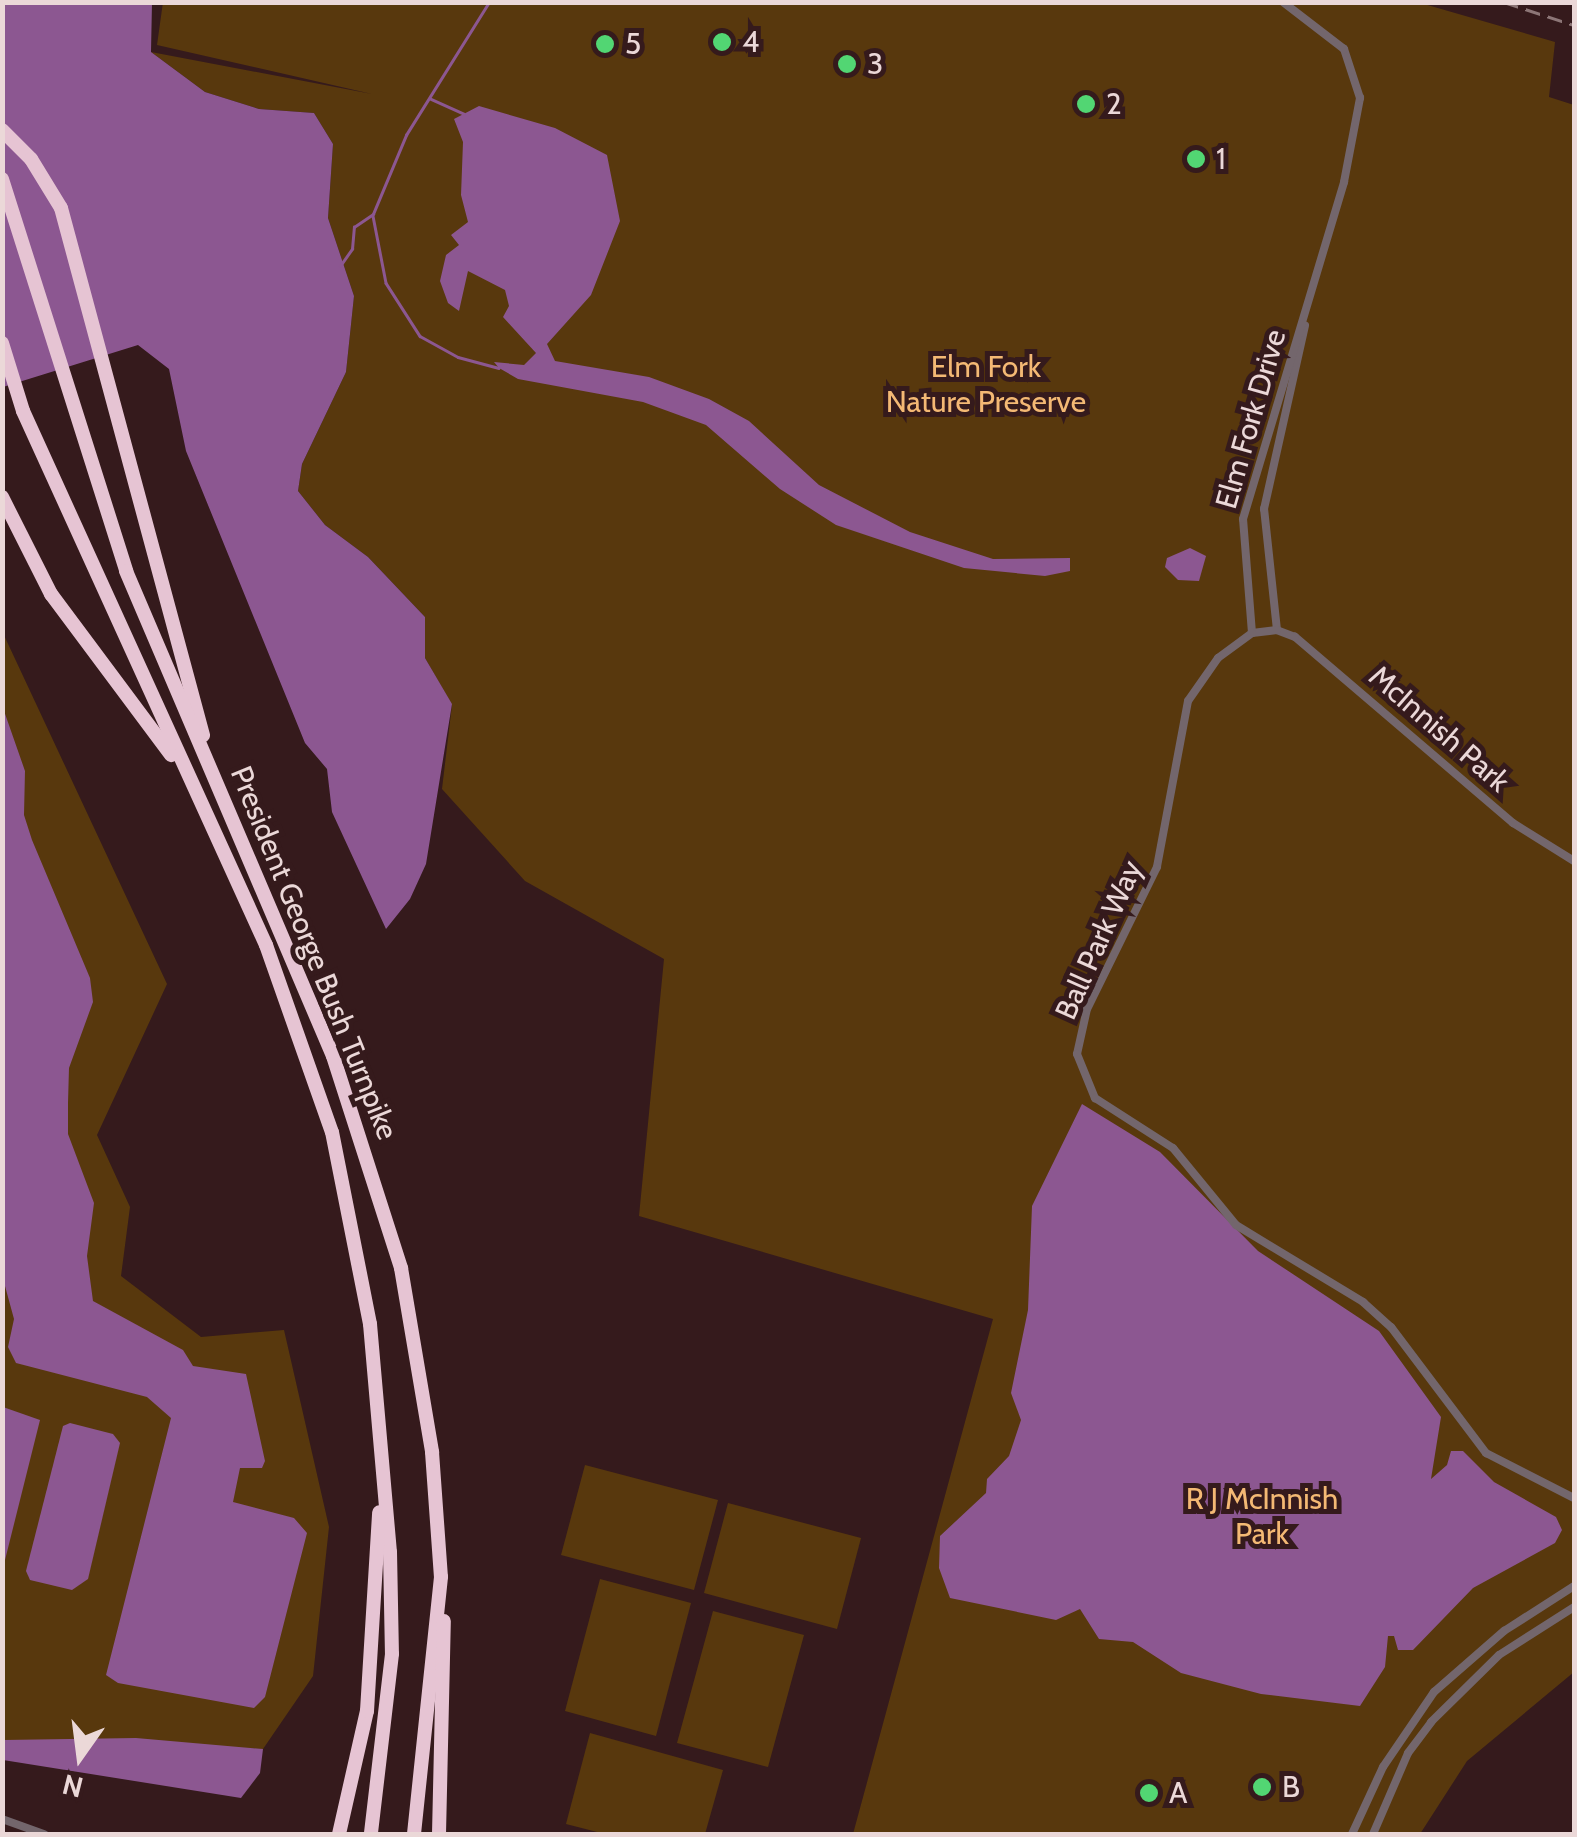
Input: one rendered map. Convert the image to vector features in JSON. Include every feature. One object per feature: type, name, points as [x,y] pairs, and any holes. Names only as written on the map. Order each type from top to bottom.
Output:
[{"type":"highway","points":[[2,130],[31,159],[62,208],[113,382],[218,790]]},
{"type":"highway","name":"President George Bush Turnpike","points":[[2,179],[65,394],[126,572],[332,1056],[402,1268],[432,1452],[441,1577],[414,1834]]},
{"type":"highway","name":"President George Bush Turnpike","points":[[2,344],[23,410],[291,1008],[332,1132],[370,1324],[382,1456],[392,1654],[371,1834]]},
{"type":"highway","points":[[2,497],[52,594],[196,794]]},
{"type":"highway","points":[[339,1834],[367,1711],[382,1456]]},
{"type":"highway","points":[[439,1834],[446,1658],[441,1577]]},
{"type":"street","name":"Elm Fork Drive","points":[[1277,630],[1264,509],[1360,98],[1344,49],[1283,2]]},
{"type":"street","name":"Elm Fork Drive","points":[[1252,634],[1244,519],[1317,278]]},
{"type":"street","name":"Ball Park Way","points":[[1277,630],[1252,634],[1218,658],[1188,700],[1157,867],[1087,1009],[1077,1054],[1082,1078],[1108,1110],[1173,1148],[1236,1225],[1363,1302],[1392,1327],[1486,1454],[1574,1498]]},
{"type":"street","name":"McInnish Park","points":[[1277,630],[1310,648],[1514,823],[1574,861]]},
{"type":"street","points":[[1352,1834],[1383,1767],[1434,1692],[1504,1631],[1574,1586]]},
{"type":"street","points":[[1372,1834],[1408,1753],[1431,1722],[1499,1655],[1574,1607]]},
{"type":"street","points":[[2,1819],[44,1834]]},
{"type":"green space","points":[[163,2],[1417,2],[1555,42],[1549,97],[1574,105],[1574,1672],[1467,1761],[1420,1834],[853,1834],[993,1319],[639,1216],[664,959],[525,881],[442,789],[452,705],[425,658],[425,617],[368,557],[325,525],[298,491],[302,464],[346,372],[354,296],[328,218],[333,144],[314,113],[259,109],[205,92],[151,52],[372,94],[157,45]]},
{"type":"green space","points":[[2,631],[167,984],[97,1135],[130,1207],[121,1276],[201,1337],[284,1330],[329,1527],[313,1676],[263,1749],[3,1740]]},
{"type":"green space","points":[[585,1465],[718,1500],[694,1590],[561,1555]]},
{"type":"green space","points":[[728,1503],[861,1538],[837,1629],[704,1593]]},
{"type":"green space","points":[[600,1579],[691,1603],[656,1736],[565,1711]]},
{"type":"green space","points":[[713,1611],[804,1635],[768,1767],[677,1743]]},
{"type":"green space","points":[[590,1733],[723,1770],[705,1834],[605,1834],[566,1824]]},
{"type":"shaded area","points":[[3,3],[152,3],[151,52],[205,92],[259,109],[314,113],[333,144],[328,218],[354,296],[346,372],[302,464],[298,491],[325,525],[368,557],[425,617],[425,658],[452,704],[426,864],[410,899],[386,929],[332,812],[327,769],[305,743],[186,451],[169,369],[138,345],[3,387]]},
{"type":"shaded area","points":[[479,106],[555,128],[607,155],[620,221],[591,295],[547,344],[555,361],[649,377],[709,399],[749,421],[819,485],[910,532],[993,559],[1070,558],[1070,571],[1045,576],[964,568],[836,525],[780,489],[706,425],[643,402],[518,379],[499,368],[494,362],[524,365],[536,353],[503,317],[509,306],[505,290],[468,271],[459,311],[448,303],[440,281],[446,255],[459,245],[451,235],[468,222],[461,195],[463,142],[454,119]]},
{"type":"shaded area","points":[[1190,548],[1206,556],[1199,581],[1178,580],[1165,567],[1167,558]]},
{"type":"shaded area","points":[[3,708],[25,771],[24,815],[32,840],[90,978],[93,1002],[69,1068],[68,1134],[94,1203],[87,1256],[93,1301],[183,1350],[193,1366],[246,1374],[265,1461],[262,1468],[240,1468],[233,1502],[294,1518],[307,1533],[265,1697],[254,1708],[118,1683],[106,1675],[171,1418],[147,1397],[16,1363],[8,1347],[14,1319],[2,1275]]},
{"type":"shaded area","points":[[1082,1104],[1160,1152],[1258,1251],[1379,1331],[1441,1417],[1431,1479],[1447,1465],[1451,1451],[1463,1451],[1494,1482],[1556,1517],[1562,1530],[1555,1543],[1473,1588],[1413,1650],[1398,1650],[1394,1636],[1388,1636],[1385,1667],[1360,1706],[1261,1694],[1181,1673],[1133,1642],[1099,1639],[1080,1609],[1056,1620],[950,1598],[939,1568],[940,1536],[986,1493],[987,1479],[1009,1456],[1021,1420],[1011,1393],[1028,1310],[1032,1206]]},
{"type":"shaded area","points":[[2,1407],[40,1420],[3,1568]]},
{"type":"shaded area","points":[[70,1423],[113,1434],[120,1443],[88,1579],[72,1590],[30,1580],[26,1571],[63,1426]]},
{"type":"shaded area","points":[[136,1738],[263,1749],[260,1773],[241,1798],[3,1760],[3,1740]]},
{"type":"waterway","points":[[340,266],[352,249],[354,227],[373,214],[406,135],[489,2]]},
{"type":"waterway","points":[[431,99],[464,114]]},
{"type":"waterway","points":[[373,216],[386,283],[420,336],[458,357],[499,368]]},
{"type":"railway","points":[[1504,2],[1574,25]]},
{"type":"place","name":"4","points":[[722,42]]},
{"type":"place","name":"5","points":[[605,44]]},
{"type":"place","name":"3","points":[[847,64]]},
{"type":"place","name":"2","points":[[1086,104]]},
{"type":"place","name":"1","points":[[1196,159]]},
{"type":"place","name":"B","points":[[1262,1787]]},
{"type":"place","name":"A","points":[[1149,1793]]},
{"type":"park label","name":"Elm Fork Nature Preserve","points":[[986,384]]},
{"type":"park label","name":"R J McInnish Park","points":[[1262,1516]]}]
